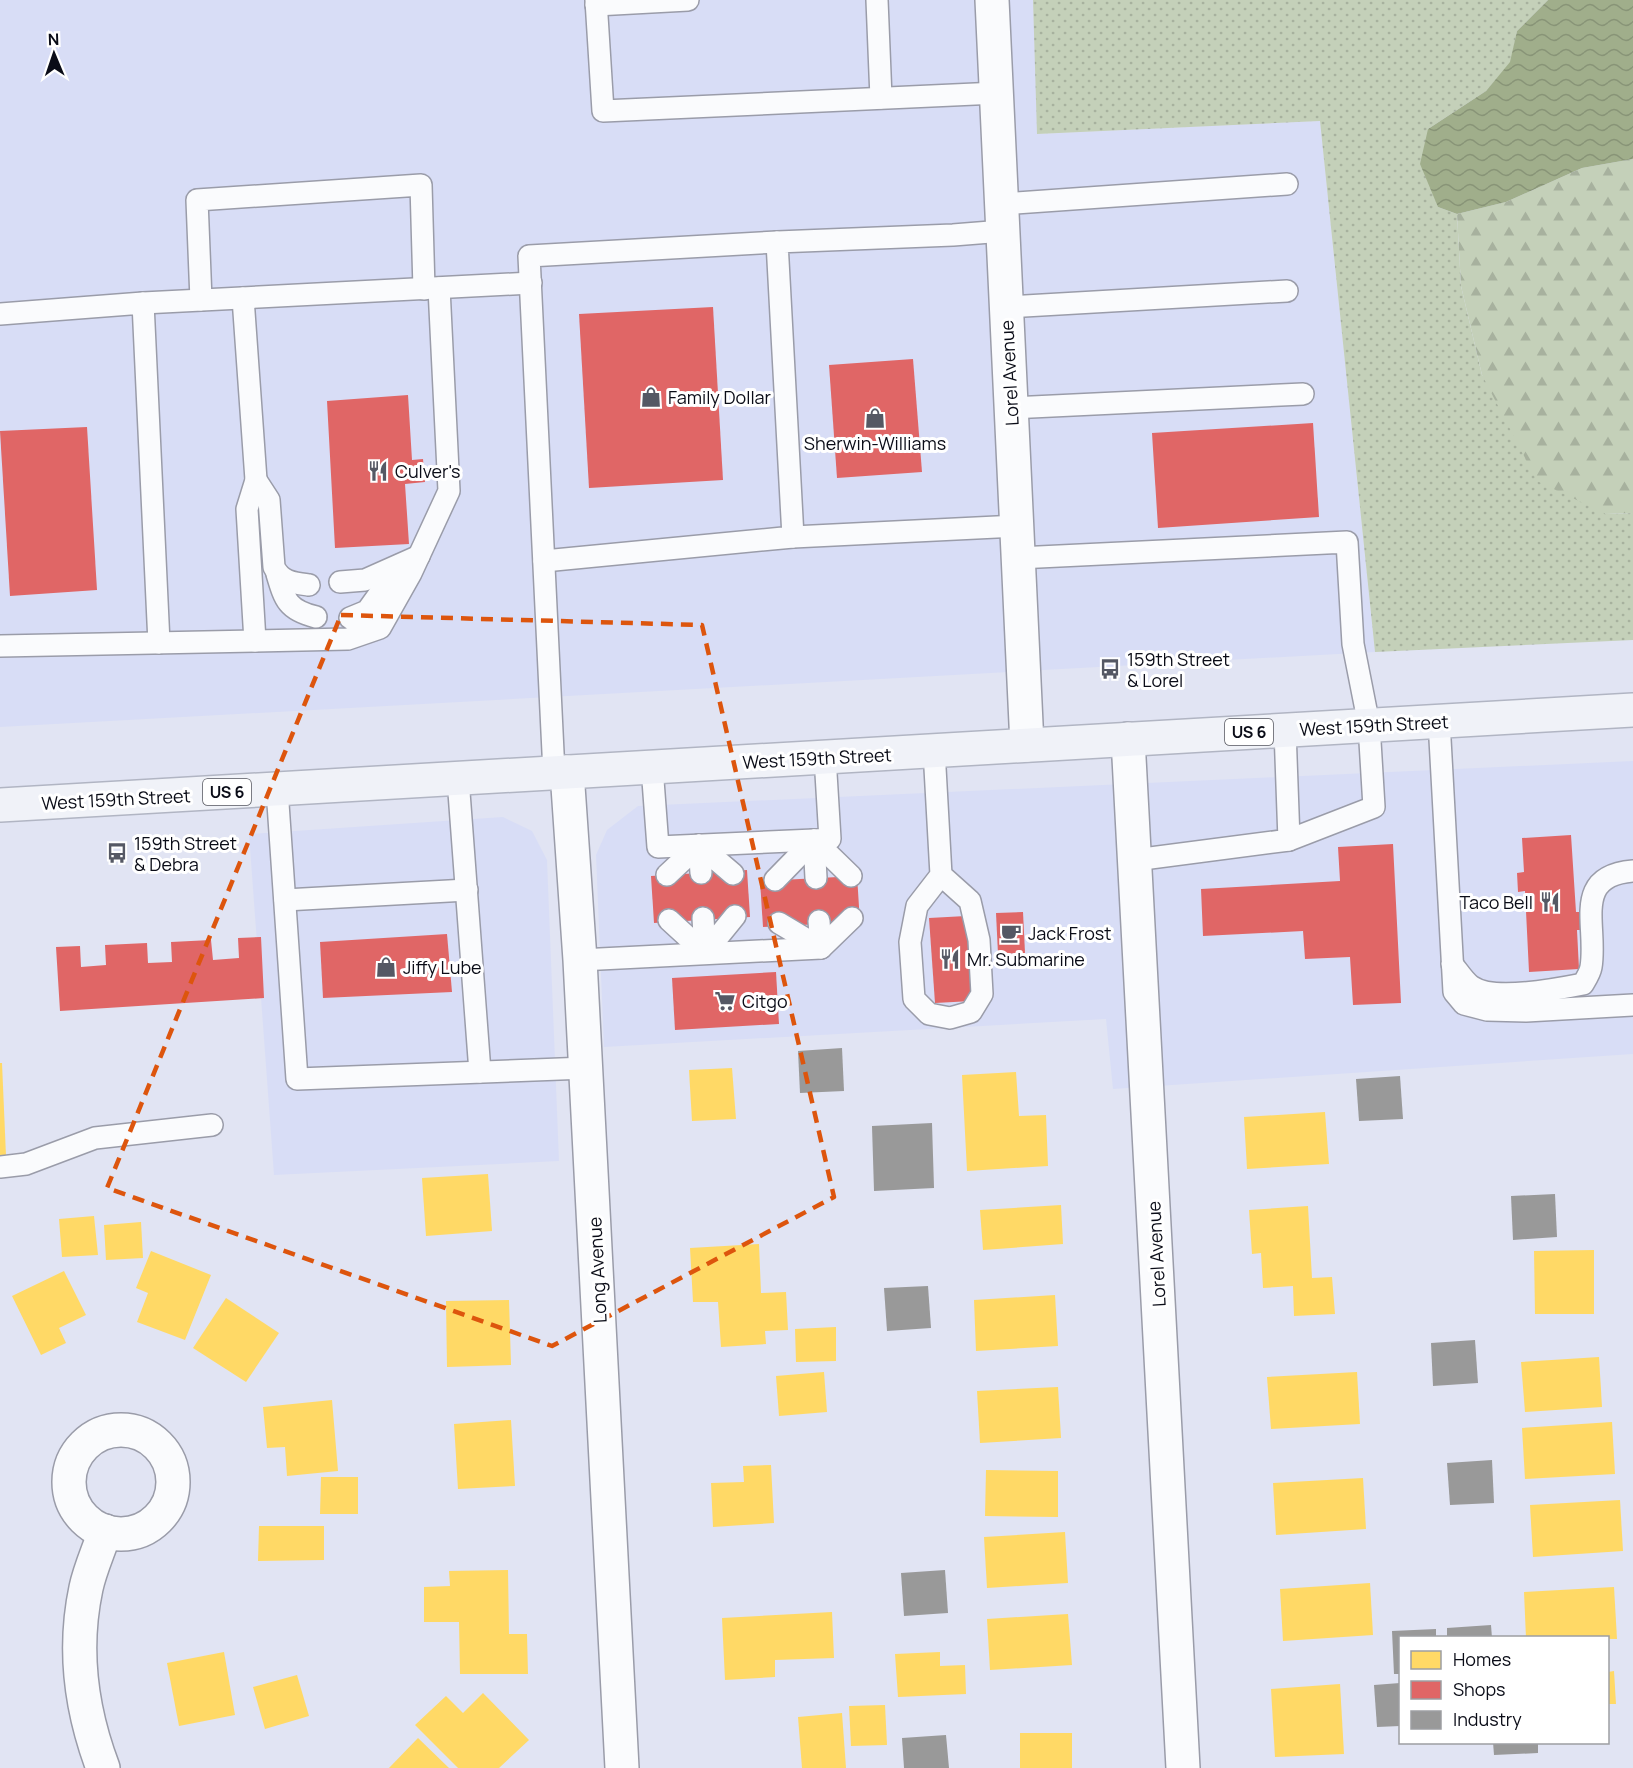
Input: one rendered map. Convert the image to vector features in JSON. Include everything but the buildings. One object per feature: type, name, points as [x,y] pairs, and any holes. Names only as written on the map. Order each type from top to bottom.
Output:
[{"type":"main road","name":"West 159th Street","points":[[0,805],[1633,710]]},
{"type":"street","name":"Lorel Avenue","points":[[992,0],[1027,745]]},
{"type":"street","name":"Lorel Avenue","points":[[1128,739],[1184,1768]]},
{"type":"street","name":"Long Avenue","points":[[561,773],[580,960],[622,1768]]},
{"type":"street","points":[[103,1768],[84,1704],[78,1641],[86,1587],[105,1531]]},
{"type":"lane","points":[[688,0],[596,3],[603,111],[997,93]]},
{"type":"lane","points":[[877,0],[880,98]]},
{"type":"lane","points":[[561,773],[544,561],[529,256],[953,235],[1002,218],[1287,184]]},
{"type":"lane","points":[[0,646],[348,639],[380,628],[409,560],[449,491],[421,185],[197,200],[201,300]]},
{"type":"lane","points":[[777,242],[792,537]]},
{"type":"lane","points":[[0,314],[143,303],[531,282]]},
{"type":"lane","points":[[1006,307],[1287,291]]},
{"type":"lane","points":[[243,298],[256,480],[247,509],[255,641]]},
{"type":"lane","points":[[143,303],[159,644]]},
{"type":"lane","points":[[1011,408],[1303,394]]},
{"type":"lane","points":[[256,480],[269,500],[274,567],[284,599],[301,613],[316,617]]},
{"type":"lane","points":[[544,561],[792,537],[1017,542],[1347,542],[1353,644],[1370,725],[1374,807],[1289,840],[1135,860]]},
{"type":"lane","points":[[340,582],[365,580],[409,560]]},
{"type":"lane","points":[[350,618],[367,610],[409,560]]},
{"type":"lane","points":[[277,574],[291,583],[309,585]]},
{"type":"lane","points":[[1439,721],[1454,992],[1464,1004],[1487,1010],[1526,1011],[1633,1005]]},
{"type":"lane","points":[[1286,730],[1289,840]]},
{"type":"lane","points":[[934,750],[941,874],[917,906],[910,942],[914,999],[928,1014],[950,1018],[971,1012],[982,994],[979,940],[970,901],[941,874]]},
{"type":"lane","points":[[652,767],[658,847],[814,840],[830,839],[825,757]]},
{"type":"lane","points":[[458,779],[480,1072]]},
{"type":"lane","points":[[277,789],[297,1079],[586,1068]]},
{"type":"lane","points":[[814,840],[850,876]]},
{"type":"lane","points":[[814,840],[816,878]]},
{"type":"lane","points":[[775,880],[814,840]]},
{"type":"lane","points":[[699,845],[701,873]]},
{"type":"lane","points":[[699,845],[733,874]]},
{"type":"lane","points":[[667,875],[699,845]]},
{"type":"lane","points":[[1452,964],[1472,986],[1496,993],[1549,991],[1583,984],[1591,969],[1591,904],[1598,885],[1607,877],[1633,871]]},
{"type":"lane","points":[[285,900],[467,890]]},
{"type":"lane","points":[[705,953],[735,916]]},
{"type":"lane","points":[[703,918],[705,953]]},
{"type":"lane","points":[[580,960],[821,948],[852,918]]},
{"type":"lane","points":[[669,920],[705,953]]},
{"type":"lane","points":[[819,921],[821,948]]},
{"type":"lane","points":[[780,923],[821,948]]},
{"type":"lane","points":[[0,1167],[26,1164],[95,1138],[212,1125]]},
{"type":"highlighted area","points":[[341,615],[702,625],[834,1197],[552,1346],[107,1188]]},
{"type":"shaded area","points":[[0,0],[1033,0],[1038,134],[1320,121],[1375,652],[0,727]]},
{"type":"shaded area","points":[[1633,761],[1633,1054],[1113,1089],[1106,1019],[604,1047],[596,855],[607,830],[638,806]]},
{"type":"shaded area","points":[[503,817],[532,831],[547,860],[559,1161],[274,1175],[249,834]]},
{"type":"green space","points":[[1033,0],[1548,0],[1517,31],[1511,62],[1486,91],[1428,129],[1438,207],[1457,214],[1461,286],[1482,375],[1606,514],[1633,513],[1633,640],[1375,652],[1320,121],[1037,134]]},
{"type":"green space","points":[[1633,159],[1633,513],[1606,514],[1537,481],[1482,375],[1461,286],[1457,214],[1506,202],[1582,168]]},
{"type":"water","points":[[1548,0],[1633,0],[1633,159],[1582,168],[1506,202],[1457,214],[1438,207],[1420,164],[1428,129],[1486,91],[1510,62],[1517,31]]},
{"type":"place","name":"Family Dollar","points":[[651,397]]},
{"type":"place","name":"Sherwin-Williams","points":[[875,418]]},
{"type":"place","name":"Culver's","points":[[378,471]]},
{"type":"place","name":"159th Street & Lorel","points":[[1110,669]]},
{"type":"place","name":"159th Street & Debra","points":[[117,853]]},
{"type":"place","name":"Taco Bell","points":[[1550,902]]},
{"type":"place","name":"Jack Frost","points":[[1011,933]]},
{"type":"place","name":"Mr. Submarine","points":[[950,959]]},
{"type":"place","name":"Jiffy Lube","points":[[386,967]]},
{"type":"place","name":"Citgo","points":[[725,1001]]}]
